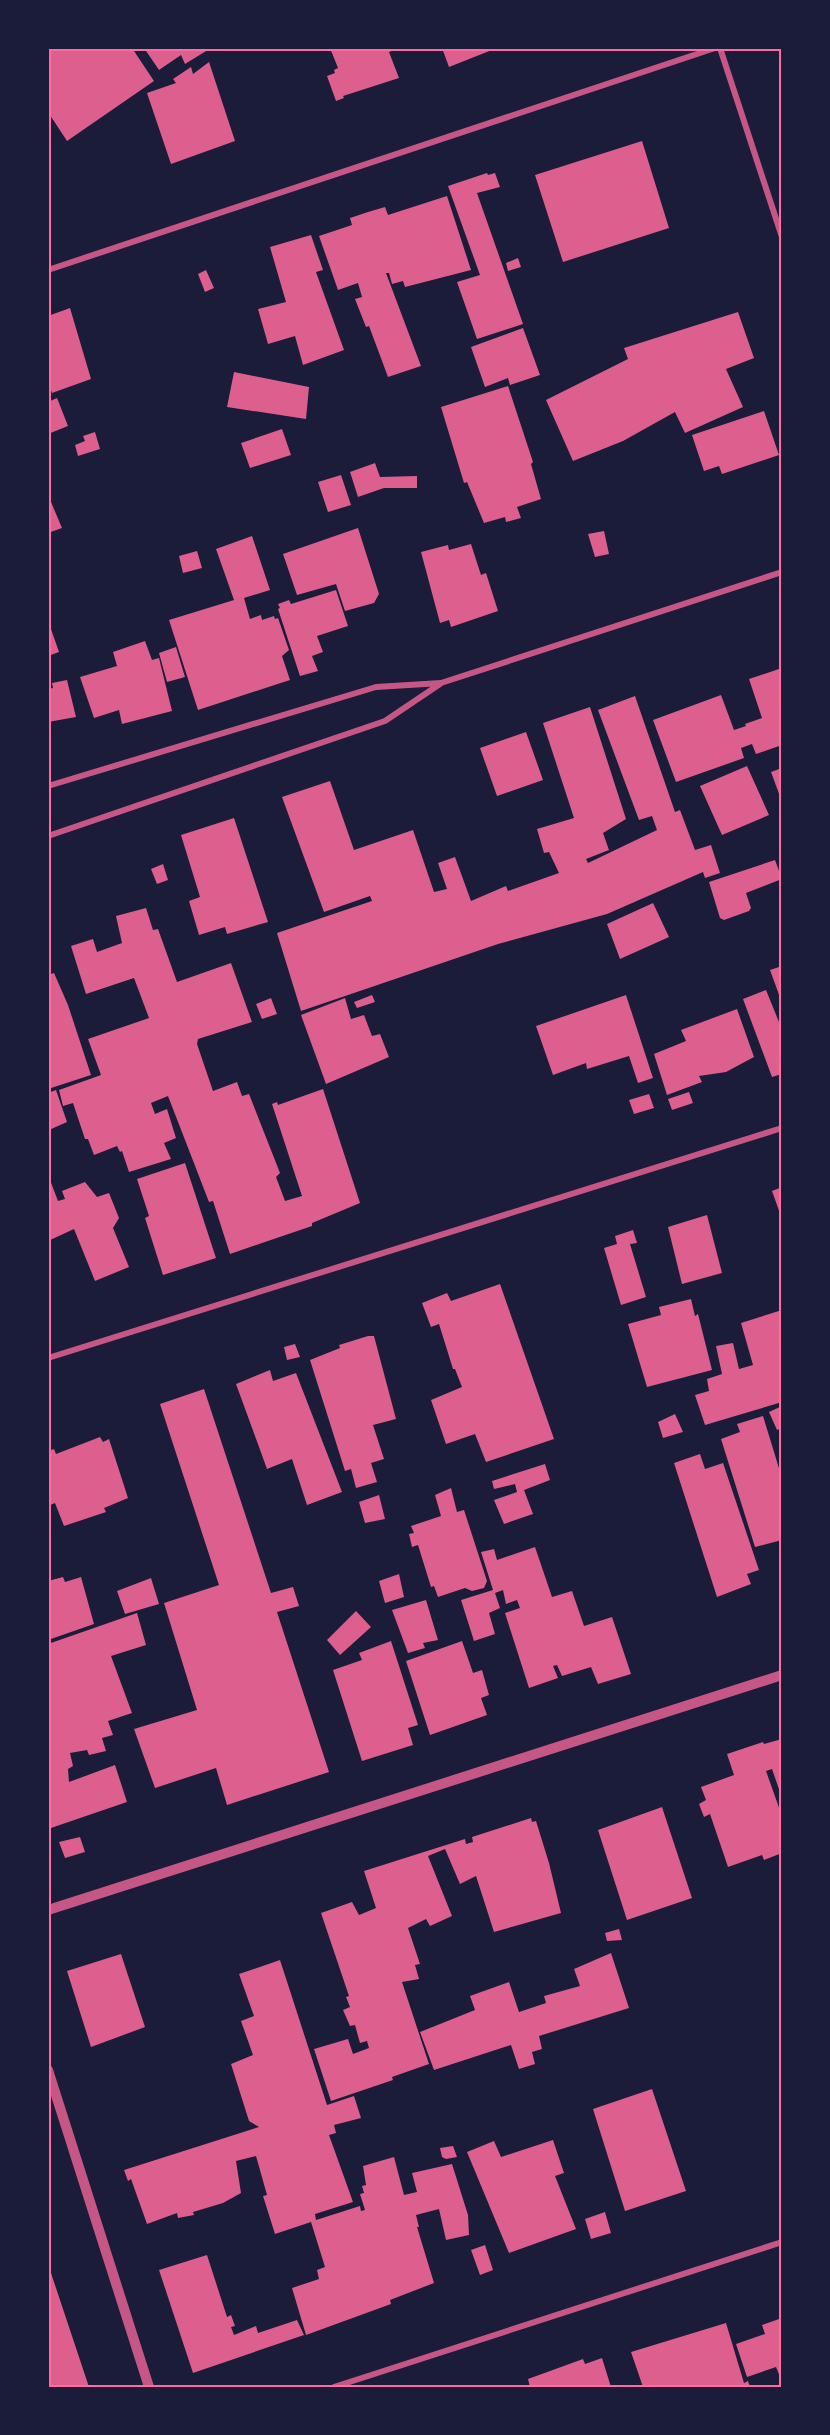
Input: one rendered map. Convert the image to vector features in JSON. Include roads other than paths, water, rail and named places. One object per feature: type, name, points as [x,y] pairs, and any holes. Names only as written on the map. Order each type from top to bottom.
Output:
[{"type":"street","points":[[48,270],[715,48]]},
{"type":"street","points":[[720,48],[782,237]]},
{"type":"street","points":[[48,786],[376,687],[441,683],[782,572]]},
{"type":"street","points":[[48,836],[385,721],[441,683]]},
{"type":"street","points":[[48,1358],[782,1128]]},
{"type":"street","points":[[48,1910],[782,1675]]},
{"type":"street","points":[[48,2070],[149,2387]]},
{"type":"street","points":[[333,2387],[782,2242]]}]
